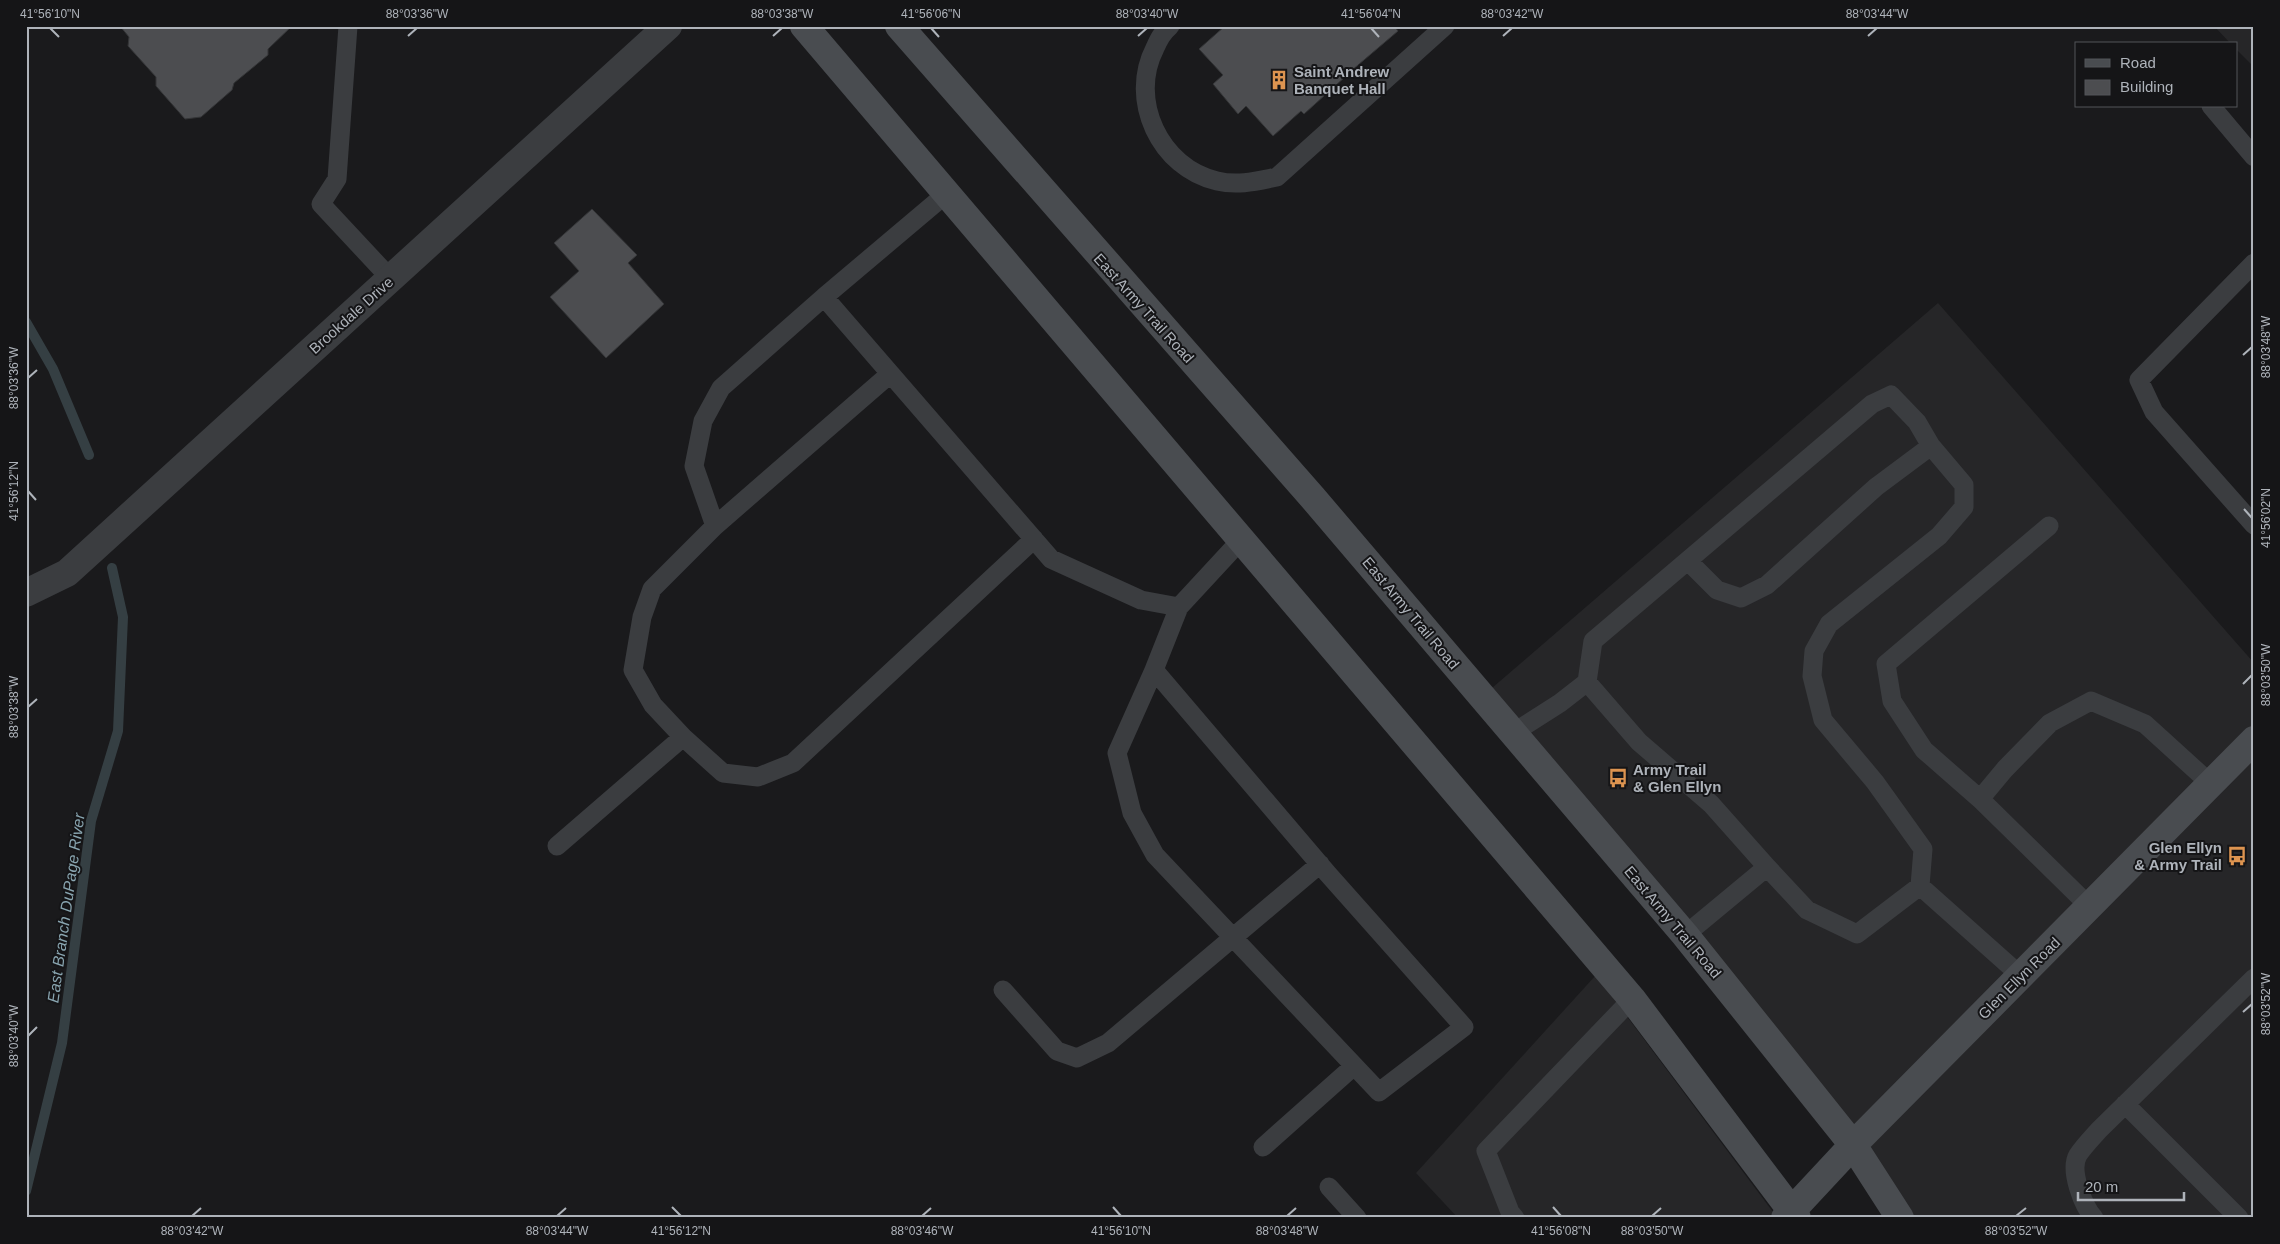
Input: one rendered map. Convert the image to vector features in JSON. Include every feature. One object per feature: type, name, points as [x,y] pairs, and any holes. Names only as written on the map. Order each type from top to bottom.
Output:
[{"type":"main road","points":[[804,26],[1632,999],[1792,1215]]},
{"type":"main road","name":"East Army Trail Road","points":[[898,26],[1313,498],[1685,935],[1853,1146],[1900,1218]]},
{"type":"main road","name":"Glen Ellyn Road","points":[[1792,1215],[1853,1146],[2211,784],[2253,744]]},
{"type":"street","name":"Brookdale Drive","points":[[26,593],[66,573],[668,26]]},
{"type":"lane","points":[[348,26],[337,180],[321,204],[391,279]]},
{"type":"lane","points":[[1170,26],[1162,32],[1148,60],[1144,90],[1150,121],[1165,148],[1187,169],[1217,181],[1247,184],[1277,176],[1445,26]]},
{"type":"lane","points":[[2212,108],[2254,157]]},
{"type":"lane","points":[[715,526],[694,466],[704,421],[722,388],[824,297],[946,194]]},
{"type":"lane","points":[[2254,264],[2139,380],[2154,412],[2254,525]]},
{"type":"lane","points":[[824,297],[1051,559],[1141,600],[1179,607]]},
{"type":"lane","points":[[890,374],[715,526],[652,589],[642,617],[633,670],[653,705],[683,737],[723,773],[758,777],[794,763],[1034,540]]},
{"type":"lane","points":[[1513,733],[1560,703],[1587,682],[1593,641],[1872,404],[1891,395],[1917,422],[1931,446],[1964,486],[1964,507],[1939,536],[1829,624],[1814,651],[1812,676],[1823,720],[1875,782],[1923,849],[1920,886],[1857,934],[1807,910],[1712,804],[1640,742],[1587,682]]},
{"type":"lane","points":[[1688,561],[1717,590],[1741,598],[1767,585],[1876,487],[1931,446]]},
{"type":"lane","points":[[2049,526],[1886,664],[1892,700],[1924,750],[1980,799],[2090,906]]},
{"type":"lane","points":[[1154,670],[1320,864],[1464,1027],[1379,1092],[1155,855],[1132,813],[1117,753],[1154,670],[1179,607],[1242,540]]},
{"type":"lane","points":[[1980,799],[2005,769],[2050,723],[2091,700],[2145,724],[2211,784]]},
{"type":"lane","points":[[557,846],[683,737]]},
{"type":"lane","points":[[1003,990],[1057,1051],[1077,1058],[1108,1043],[1320,864]]},
{"type":"lane","points":[[1685,935],[1767,866]]},
{"type":"lane","points":[[1920,886],[2021,976]]},
{"type":"lane","points":[[2094,1218],[2088,1212],[2076,1180],[2077,1156],[2099,1130],[2254,978]]},
{"type":"lane","points":[[1515,1218],[1510,1212],[1486,1150],[1632,999]]},
{"type":"lane","points":[[1263,1147],[1354,1066]]},
{"type":"lane","points":[[2125,1104],[2239,1218]]},
{"type":"lane","points":[[1329,1186],[1356,1218]]},
{"type":"shaded area","points":[[2214,26],[2254,26],[2254,67],[2238,51],[2238,42],[2229,42]]},
{"type":"shaded area","points":[[1938,303],[2254,663],[2254,1218],[1914,1218],[1873,1153],[1492,688]]},
{"type":"shaded area","points":[[1596,975],[1773,1212],[1768,1218],[1458,1218],[1416,1173]]},
{"type":"building","points":[[120,26],[292,26],[268,49],[268,55],[234,83],[232,90],[201,117],[185,119],[156,86],[156,77],[128,46],[129,37]]},
{"type":"building","name":"Saint Andrew Banquet Hall","points":[[1225,26],[1394,26],[1398,31],[1351,71],[1348,67],[1342,73],[1346,76],[1304,114],[1301,111],[1273,136],[1246,106],[1238,114],[1213,84],[1223,75],[1199,49]]},
{"type":"building","points":[[592,209],[637,255],[628,263],[664,304],[606,358],[550,297],[579,271],[554,243]]},
{"type":"waterway","name":"East Branch DuPage River","points":[[26,322],[53,369],[89,455]]},
{"type":"waterway","name":"East Branch DuPage River","points":[[26,1191],[62,1043],[91,821],[118,731],[123,617],[112,568]]},
{"type":"place","name":"Saint Andrew Banquet Hall","points":[[1279,80]]},
{"type":"place","name":"Army Trail & Glen Ellyn","points":[[1618,778]]},
{"type":"place","name":"Glen Ellyn & Army Trail","points":[[2237,856]]}]
